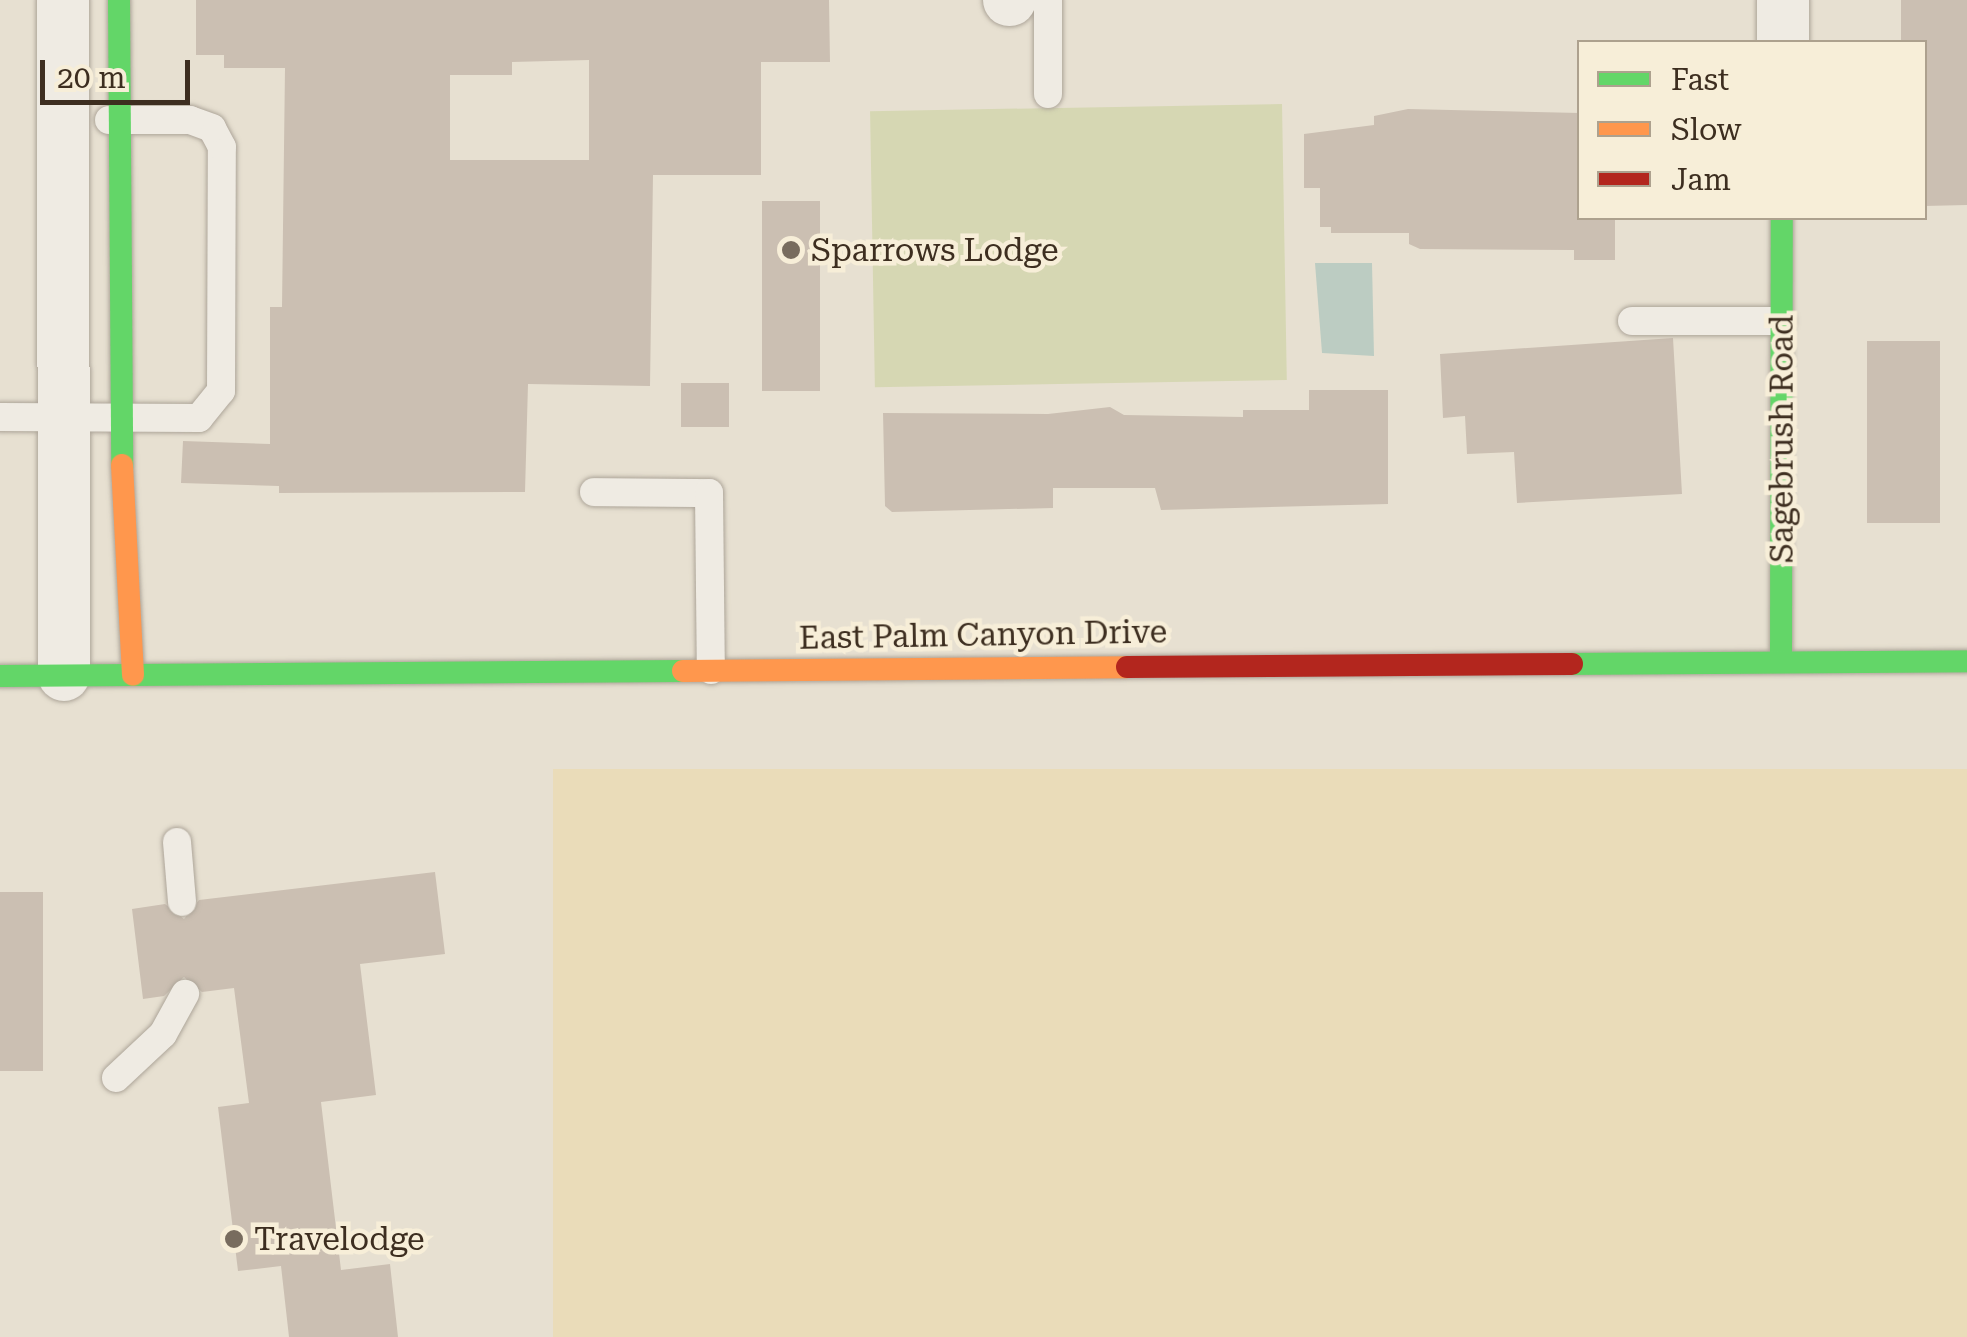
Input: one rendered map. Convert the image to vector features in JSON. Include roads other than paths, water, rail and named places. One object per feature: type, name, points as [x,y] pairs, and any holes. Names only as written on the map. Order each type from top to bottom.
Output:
[{"type":"main road","points":[[119,0],[120,418],[133,674]]},
{"type":"main road","name":"Sagebrush Road","points":[[1782,220],[1782,661]]},
{"type":"main road","name":"East Palm Canyon Drive","points":[[0,676],[1967,661]]},
{"type":"street","points":[[63,0],[64,676]]},
{"type":"street","points":[[1783,0],[1783,40]]},
{"type":"lane","points":[[1048,0],[1048,94]]},
{"type":"lane","points":[[0,418],[200,418],[221,391],[222,147],[212,128],[190,120],[64,120]]},
{"type":"lane","points":[[1632,321],[1782,321]]},
{"type":"lane","points":[[594,492],[708,493],[710,670]]},
{"type":"lane","points":[[176,842],[182,902]]},
{"type":"lane","points":[[116,1078],[163,1034],[185,994]]},
{"type":"place","name":"Sparrows Lodge","points":[[791,250]]},
{"type":"place","name":"Travelodge","points":[[234,1239]]}]
